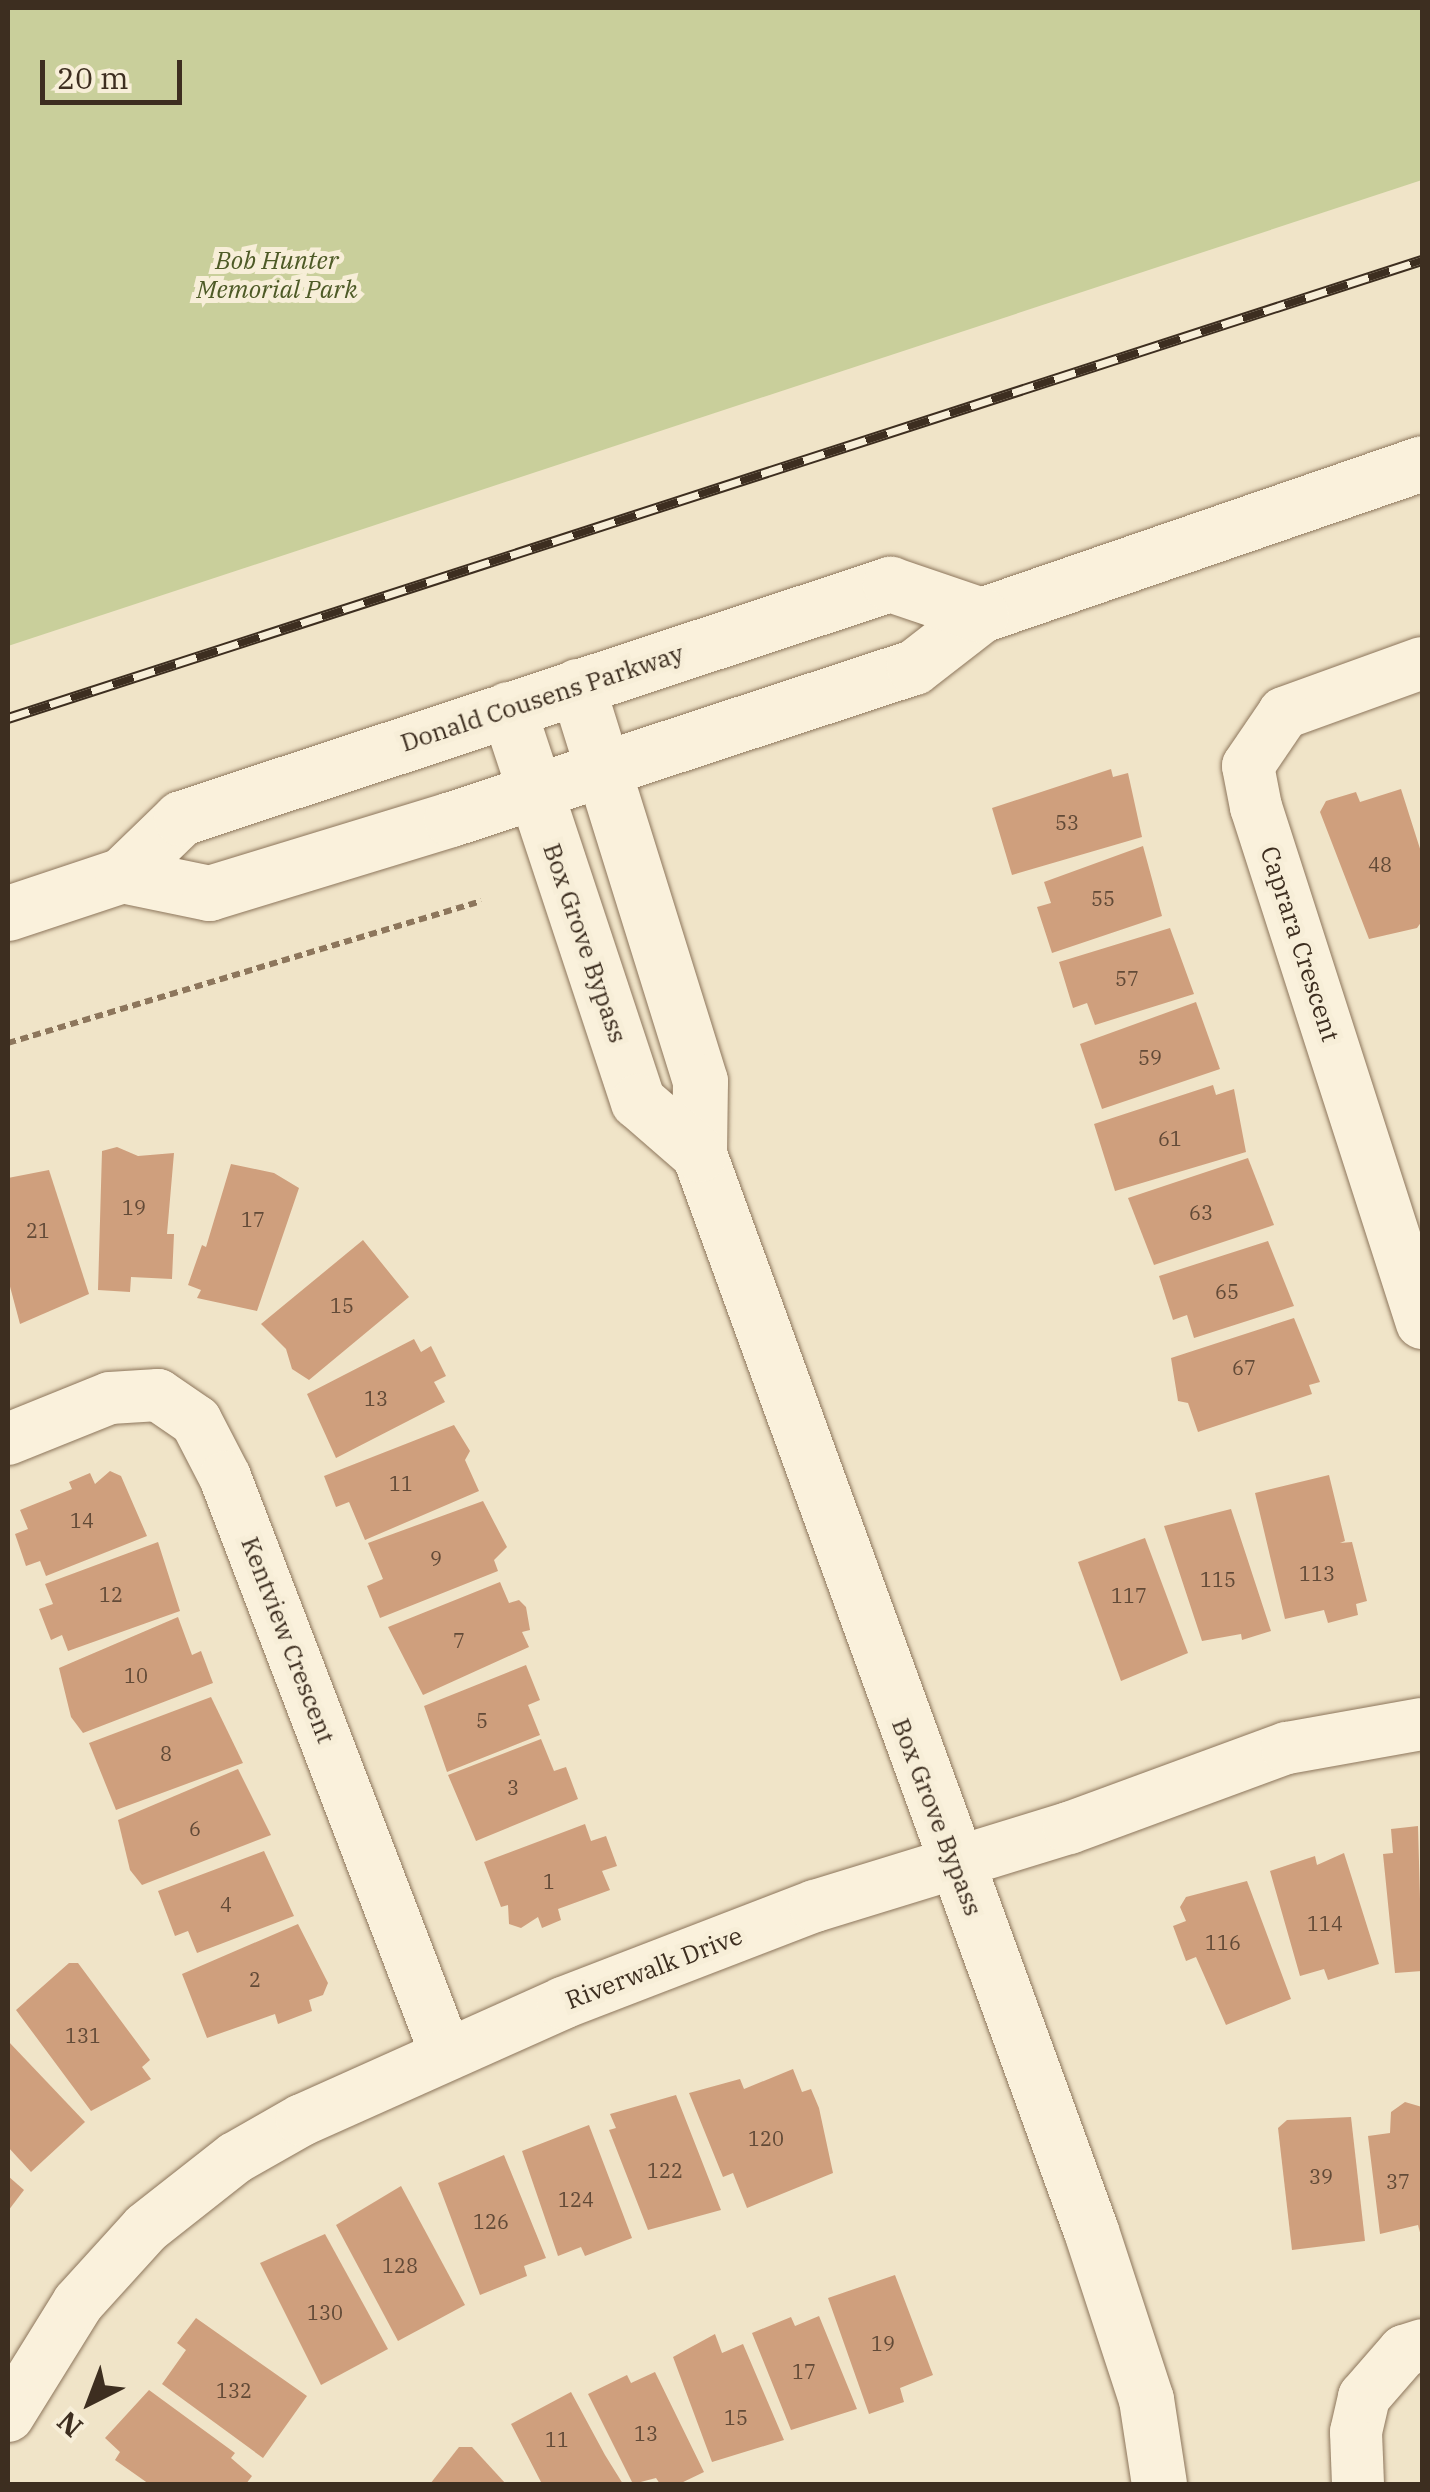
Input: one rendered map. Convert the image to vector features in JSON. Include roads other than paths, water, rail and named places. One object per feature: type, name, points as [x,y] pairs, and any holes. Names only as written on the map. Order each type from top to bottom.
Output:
[{"type":"main road","points":[[122,875],[209,893],[535,792],[914,668],[981,615],[1422,463]]},
{"type":"main road","name":"Donald Cousens Parkway","points":[[8,914],[122,875],[181,818],[890,584],[981,615]]},
{"type":"main road","name":"Box Grove Bypass","points":[[577,686],[700,1081],[699,1154],[1146,2399],[1159,2484]]},
{"type":"main road","name":"Box Grove Bypass","points":[[508,708],[638,1100],[699,1154]]},
{"type":"street","name":"Caprara Crescent","points":[[1422,663],[1284,712],[1248,766],[1256,807],[1422,1323]]},
{"type":"street","name":"Kentview Crescent","points":[[8,1440],[110,1398],[158,1395],[196,1421],[225,1476],[446,2054]]},
{"type":"street","name":"Riverwalk Drive","points":[[8,2416],[78,2303],[183,2196],[266,2139],[446,2054],[780,1919],[1287,1748],[1422,1724]]},
{"type":"street","points":[[1358,2484],[1356,2432],[1364,2397],[1404,2351],[1422,2345]]},
{"type":"railway","points":[[8,718],[1422,260]]},
{"type":"park label","name":"Bob Hunter Memorial Park","points":[[277,276]]}]
